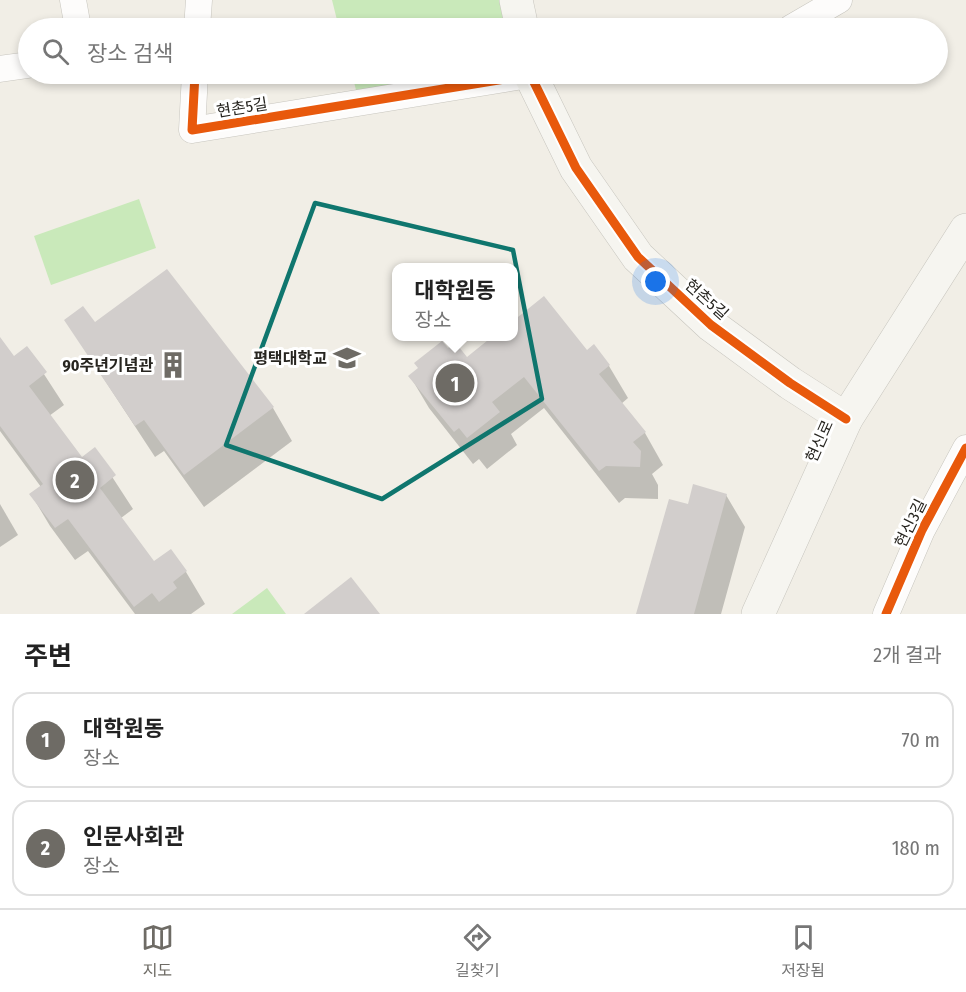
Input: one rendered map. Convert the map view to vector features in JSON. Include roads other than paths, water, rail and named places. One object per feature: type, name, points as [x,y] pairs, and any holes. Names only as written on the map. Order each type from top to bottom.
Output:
[{"type":"street","points":[[73,0],[76,18]]},
{"type":"street","points":[[198,18],[199,0]]},
{"type":"street","points":[[516,0],[520,18]]},
{"type":"street","points":[[808,18],[839,0]]},
{"type":"street","points":[[0,69],[18,66]]},
{"type":"street","name":"현촌5길","points":[[194,84],[192,130],[475,84]]},
{"type":"street","name":"현촌5길","points":[[535,84],[576,168],[638,257],[711,325],[790,383],[846,419]]},
{"type":"street","name":"현신로","points":[[758,614],[846,419],[966,230]]},
{"type":"street","name":"현신3길","points":[[886,614],[922,530],[966,448]]},
{"type":"place","name":"평택대학교","points":[[347,358]]},
{"type":"place","name":"90주년기념관","points":[[173,365]]},
{"type":"place","name":"대학원동","points":[[455,383]]},
{"type":"place","name":"인문사회관","points":[[75,480]]}]
